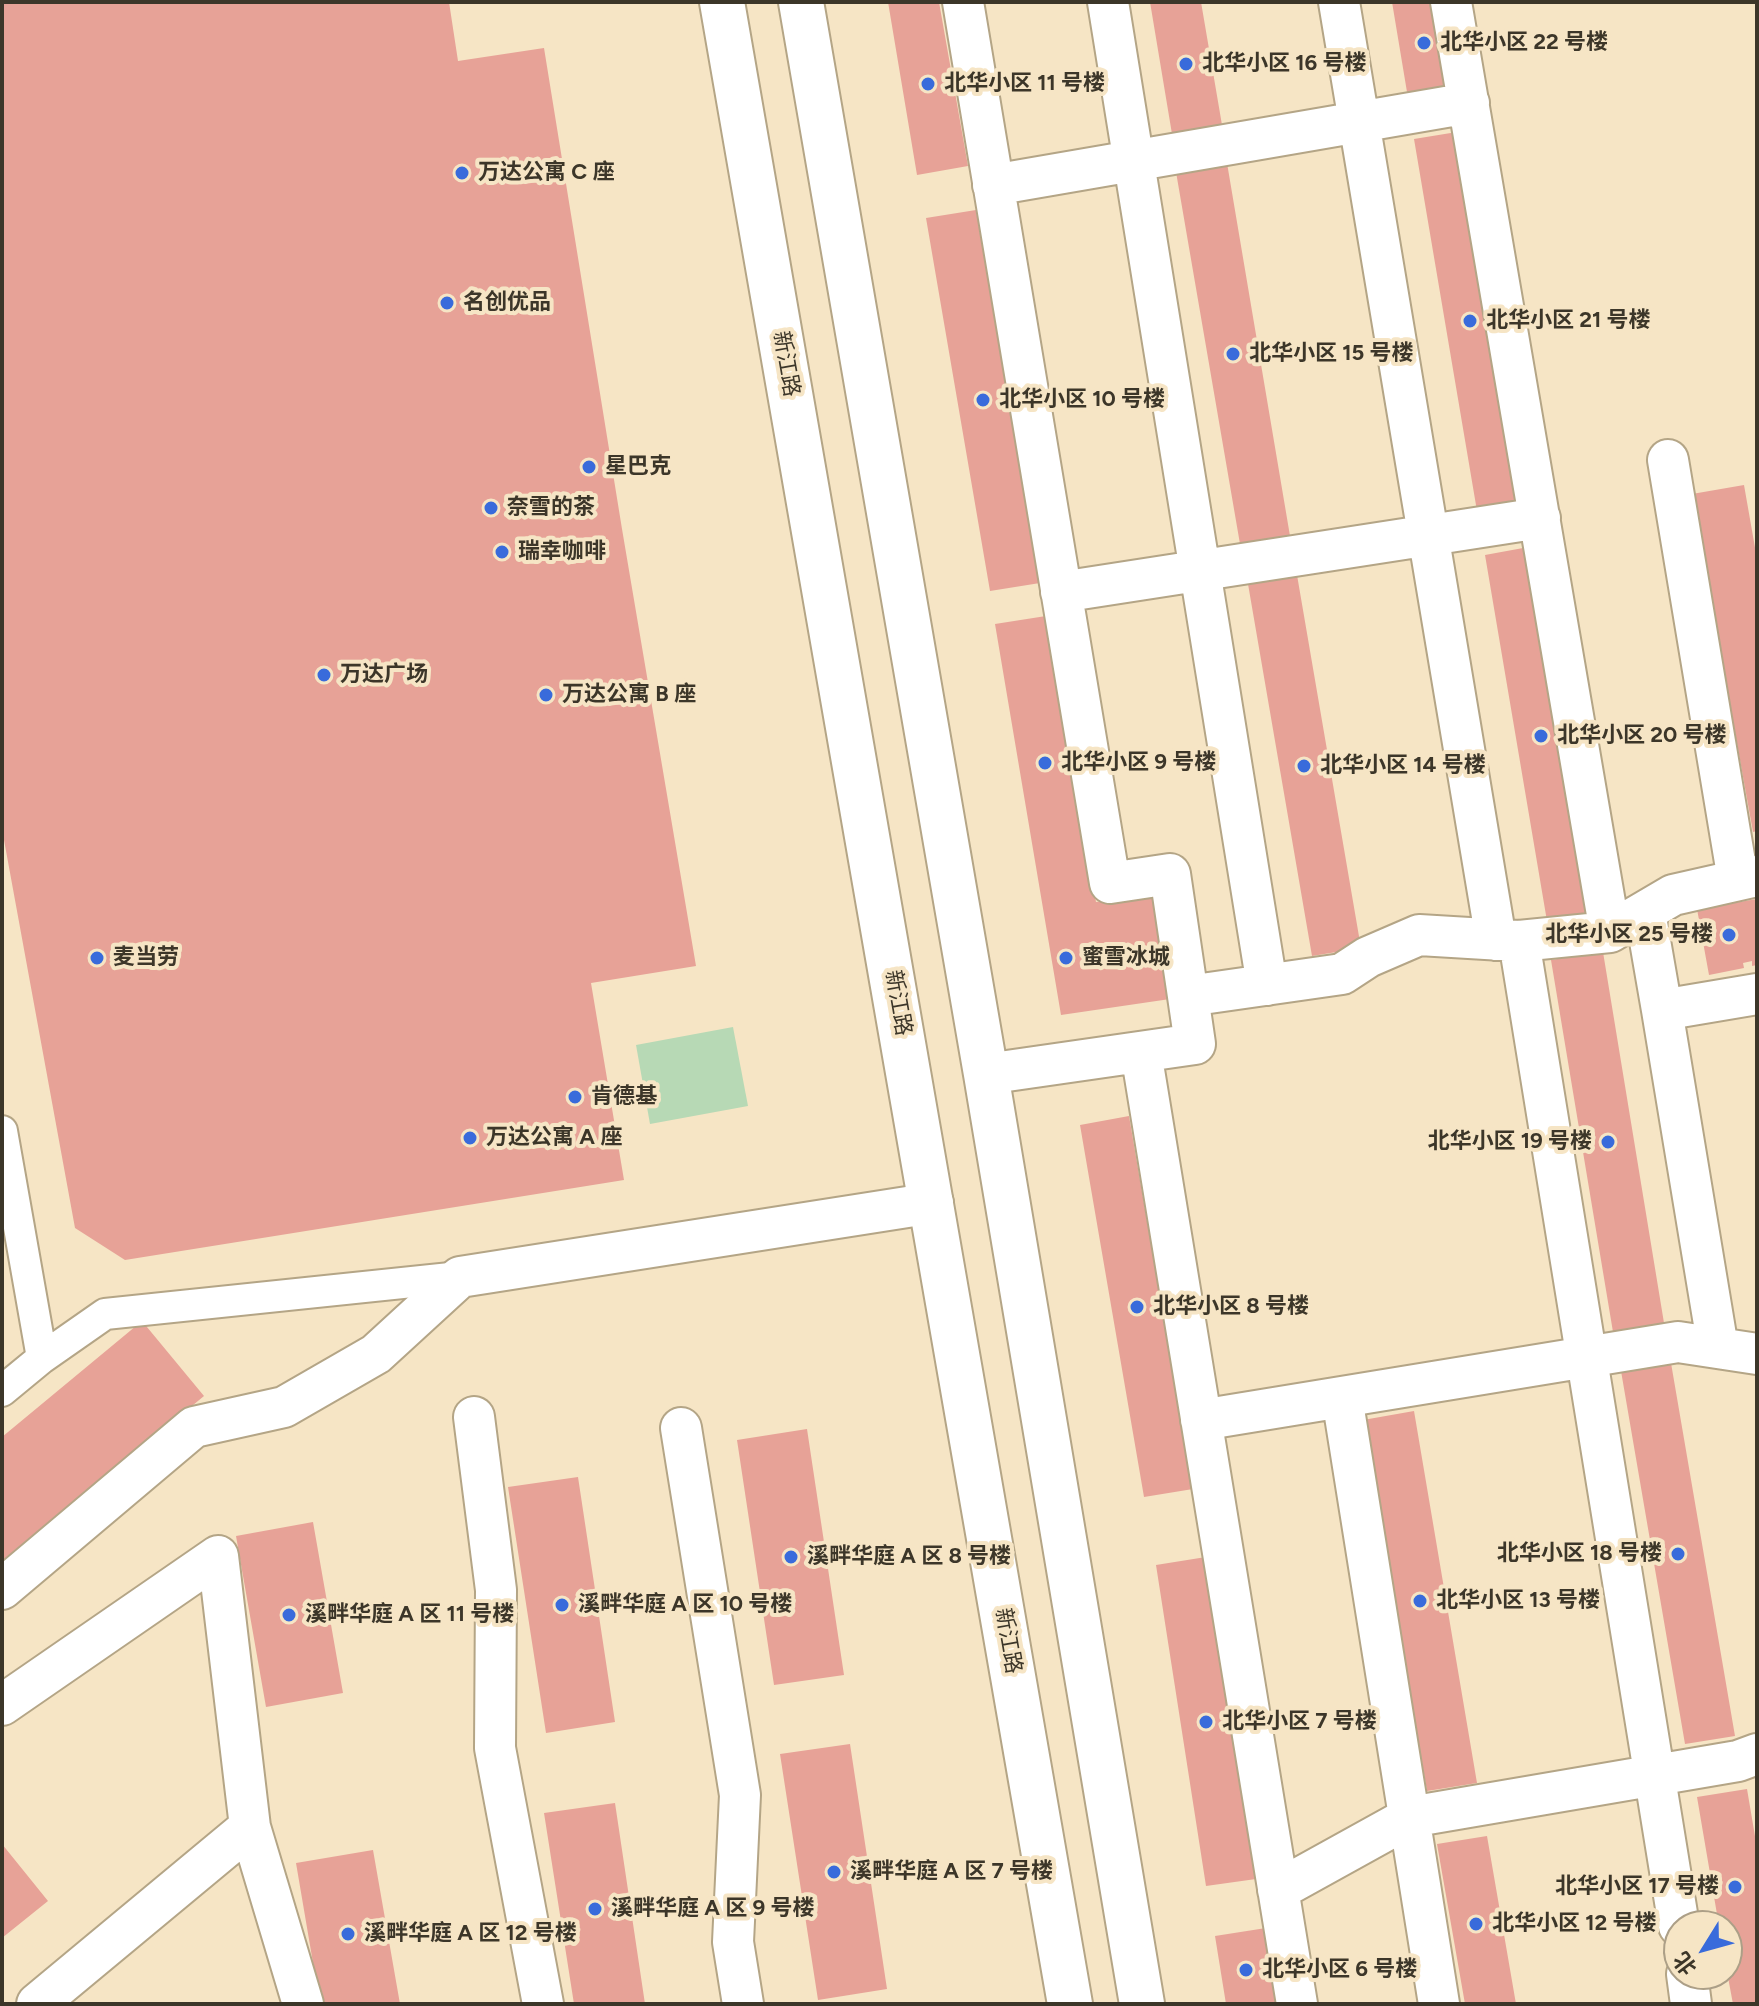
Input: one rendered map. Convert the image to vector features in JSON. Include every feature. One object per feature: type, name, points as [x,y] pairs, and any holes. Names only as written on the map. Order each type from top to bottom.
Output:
[{"type":"main road","name":"新江路","points":[[722,2],[1070,2004]]},
{"type":"main road","points":[[801,2],[1142,2004]]},
{"type":"street","points":[[963,2],[1110,883],[1170,874],[1195,1044],[986,1074]]},
{"type":"street","points":[[1108,2],[1267,985]]},
{"type":"street","points":[[1339,2],[1428,535],[1587,1357],[1677,1910]]},
{"type":"street","points":[[1451,2],[1610,932]]},
{"type":"street","points":[[993,185],[1469,103]]},
{"type":"street","points":[[1188,996],[1342,974],[1368,957],[1419,935],[1508,941],[1610,932],[1673,895],[1747,878],[1668,460]]},
{"type":"street","points":[[1061,592],[1540,518]]},
{"type":"street","points":[[1645,912],[1718,1348]]},
{"type":"street","points":[[1662,1010],[1757,994]]},
{"type":"street","points":[[1141,1052],[1297,2004]]},
{"type":"street","points":[[2,1131],[42,1358]]},
{"type":"street","points":[[2,1391],[42,1358],[105,1314],[460,1277],[933,1203]]},
{"type":"street","points":[[2,1589],[194,1427],[284,1407],[376,1354],[460,1277]]},
{"type":"street","points":[[1201,1420],[1678,1342],[1757,1354]]},
{"type":"street","points":[[1342,1397],[1439,2004]]},
{"type":"street","points":[[474,1417],[496,1590],[495,1748],[543,2004]]},
{"type":"street","points":[[681,1428],[740,1795],[733,1942],[743,2004]]},
{"type":"street","points":[[2,1705],[218,1556],[250,1827],[303,2004]]},
{"type":"street","points":[[1278,1890],[1410,1817],[1738,1761],[1757,1754]]},
{"type":"street","points":[[37,2004],[250,1827]]},
{"type":"green space","points":[[733,1027],[748,1106],[650,1124],[636,1045]]},
{"type":"building","name":"万达广场","points":[[2,2],[449,2],[458,61],[544,48],[696,966],[591,983],[624,1180],[125,1260],[75,1228],[2,829]]},
{"type":"building","name":"北华小区 11 号楼","points":[[888,2],[939,2],[968,166],[917,175]]},
{"type":"building","name":"北华小区 16 号楼","points":[[1150,2],[1201,2],[1222,125],[1172,134]]},
{"type":"building","name":"北华小区 22 号楼","points":[[1392,2],[1443,2],[1457,84],[1407,92]]},
{"type":"building","name":"北华小区 21 号楼","points":[[1463,131],[1527,503],[1477,511],[1414,139]]},
{"type":"building","name":"北华小区 15 号楼","points":[[1227,163],[1290,536],[1240,544],[1176,172]]},
{"type":"building","name":"北华小区 10 号楼","points":[[976,210],[1040,583],[990,591],[926,218]]},
{"type":"building","points":[[1744,485],[1757,559],[1757,831],[1753,832],[1692,494]]},
{"type":"building","name":"北华小区 20 号楼","points":[[1534,546],[1598,918],[1548,927],[1485,555]]},
{"type":"building","name":"北华小区 14 号楼","points":[[1297,575],[1361,948],[1312,956],[1248,584]]},
{"type":"building","points":[[1046,616],[1096,902],[1154,893],[1170,999],[1061,1015],[995,624]]},
{"type":"building","name":"北华小区 25 号楼","points":[[1757,899],[1757,965],[1752,966],[1752,961],[1743,963],[1744,968],[1709,975],[1697,909]]},
{"type":"building","name":"北华小区 19 号楼","points":[[1603,952],[1664,1323],[1613,1332],[1551,960]]},
{"type":"building","name":"北华小区 8 号楼","points":[[1129,1116],[1193,1489],[1144,1497],[1080,1125]]},
{"type":"building","points":[[142,1321],[204,1396],[2,1563],[2,1437]]},
{"type":"building","name":"北华小区 18 号楼","points":[[1671,1363],[1735,1736],[1685,1744],[1621,1371]]},
{"type":"building","name":"北华小区 13 号楼","points":[[1414,1411],[1477,1783],[1427,1791],[1363,1420]]},
{"type":"building","name":"溪畔华庭 A 区 8 号楼","points":[[807,1429],[844,1675],[774,1685],[737,1440]]},
{"type":"building","name":"溪畔华庭 A 区 10 号楼","points":[[578,1477],[615,1722],[546,1733],[508,1487]]},
{"type":"building","name":"溪畔华庭 A 区 11 号楼","points":[[313,1522],[343,1693],[266,1707],[236,1536]]},
{"type":"building","name":"北华小区 7 号楼","points":[[1206,1557],[1256,1879],[1206,1886],[1156,1565]]},
{"type":"building","name":"溪畔华庭 A 区 7 号楼","points":[[850,1744],[887,1989],[818,2000],[780,1754]]},
{"type":"building","name":"北华小区 17 号楼","points":[[1747,1789],[1757,1848],[1757,2004],[1733,2004],[1730,1990],[1743,1990],[1743,1910],[1716,1910],[1697,1797]]},
{"type":"building","name":"溪畔华庭 A 区 9 号楼","points":[[615,1803],[645,2004],[574,2004],[544,1813]]},
{"type":"building","name":"北华小区 12 号楼","points":[[1487,1836],[1516,2004],[1465,2004],[1437,1844]]},
{"type":"building","points":[[2,1844],[48,1901],[2,1938]]},
{"type":"building","name":"溪畔华庭 A 区 12 号楼","points":[[373,1850],[400,2004],[320,2004],[296,1863]]},
{"type":"building","name":"北华小区 6 号楼","points":[[1266,1928],[1278,2004],[1226,2004],[1215,1936]]},
{"type":"place","name":"北华小区 22 号楼","points":[[1424,43]]},
{"type":"place","name":"北华小区 16 号楼","points":[[1186,64]]},
{"type":"place","name":"北华小区 11 号楼","points":[[928,84]]},
{"type":"place","name":"万达公寓 C 座","points":[[462,173]]},
{"type":"place","name":"名创优品","points":[[447,303]]},
{"type":"place","name":"北华小区 21 号楼","points":[[1470,321]]},
{"type":"place","name":"北华小区 15 号楼","points":[[1233,354]]},
{"type":"place","name":"北华小区 10 号楼","points":[[983,400]]},
{"type":"place","name":"星巴克","points":[[589,467]]},
{"type":"place","name":"奈雪的茶","points":[[491,508]]},
{"type":"place","name":"瑞幸咖啡","points":[[502,552]]},
{"type":"place","name":"万达广场","points":[[324,675]]},
{"type":"place","name":"万达公寓 B 座","points":[[546,695]]},
{"type":"place","name":"北华小区 20 号楼","points":[[1541,736]]},
{"type":"place","name":"北华小区 9 号楼","points":[[1045,763]]},
{"type":"place","name":"北华小区 14 号楼","points":[[1304,766]]},
{"type":"place","name":"北华小区 25 号楼","points":[[1729,935]]},
{"type":"place","name":"麦当劳","points":[[97,958]]},
{"type":"place","name":"蜜雪冰城","points":[[1066,958]]},
{"type":"place","name":"肯德基","points":[[575,1097]]},
{"type":"place","name":"万达公寓 A 座","points":[[470,1138]]},
{"type":"place","name":"北华小区 19 号楼","points":[[1608,1142]]},
{"type":"place","name":"北华小区 8 号楼","points":[[1137,1307]]},
{"type":"place","name":"北华小区 18 号楼","points":[[1678,1554]]},
{"type":"place","name":"溪畔华庭 A 区 8 号楼","points":[[791,1557]]},
{"type":"place","name":"北华小区 13 号楼","points":[[1420,1601]]},
{"type":"place","name":"溪畔华庭 A 区 10 号楼","points":[[562,1605]]},
{"type":"place","name":"溪畔华庭 A 区 11 号楼","points":[[289,1615]]},
{"type":"place","name":"北华小区 7 号楼","points":[[1206,1722]]},
{"type":"place","name":"溪畔华庭 A 区 7 号楼","points":[[834,1872]]},
{"type":"place","name":"北华小区 17 号楼","points":[[1735,1887]]},
{"type":"place","name":"溪畔华庭 A 区 9 号楼","points":[[595,1909]]},
{"type":"place","name":"北华小区 12 号楼","points":[[1476,1924]]},
{"type":"place","name":"溪畔华庭 A 区 12 号楼","points":[[348,1934]]},
{"type":"place","name":"北华小区 6 号楼","points":[[1246,1970]]}]
